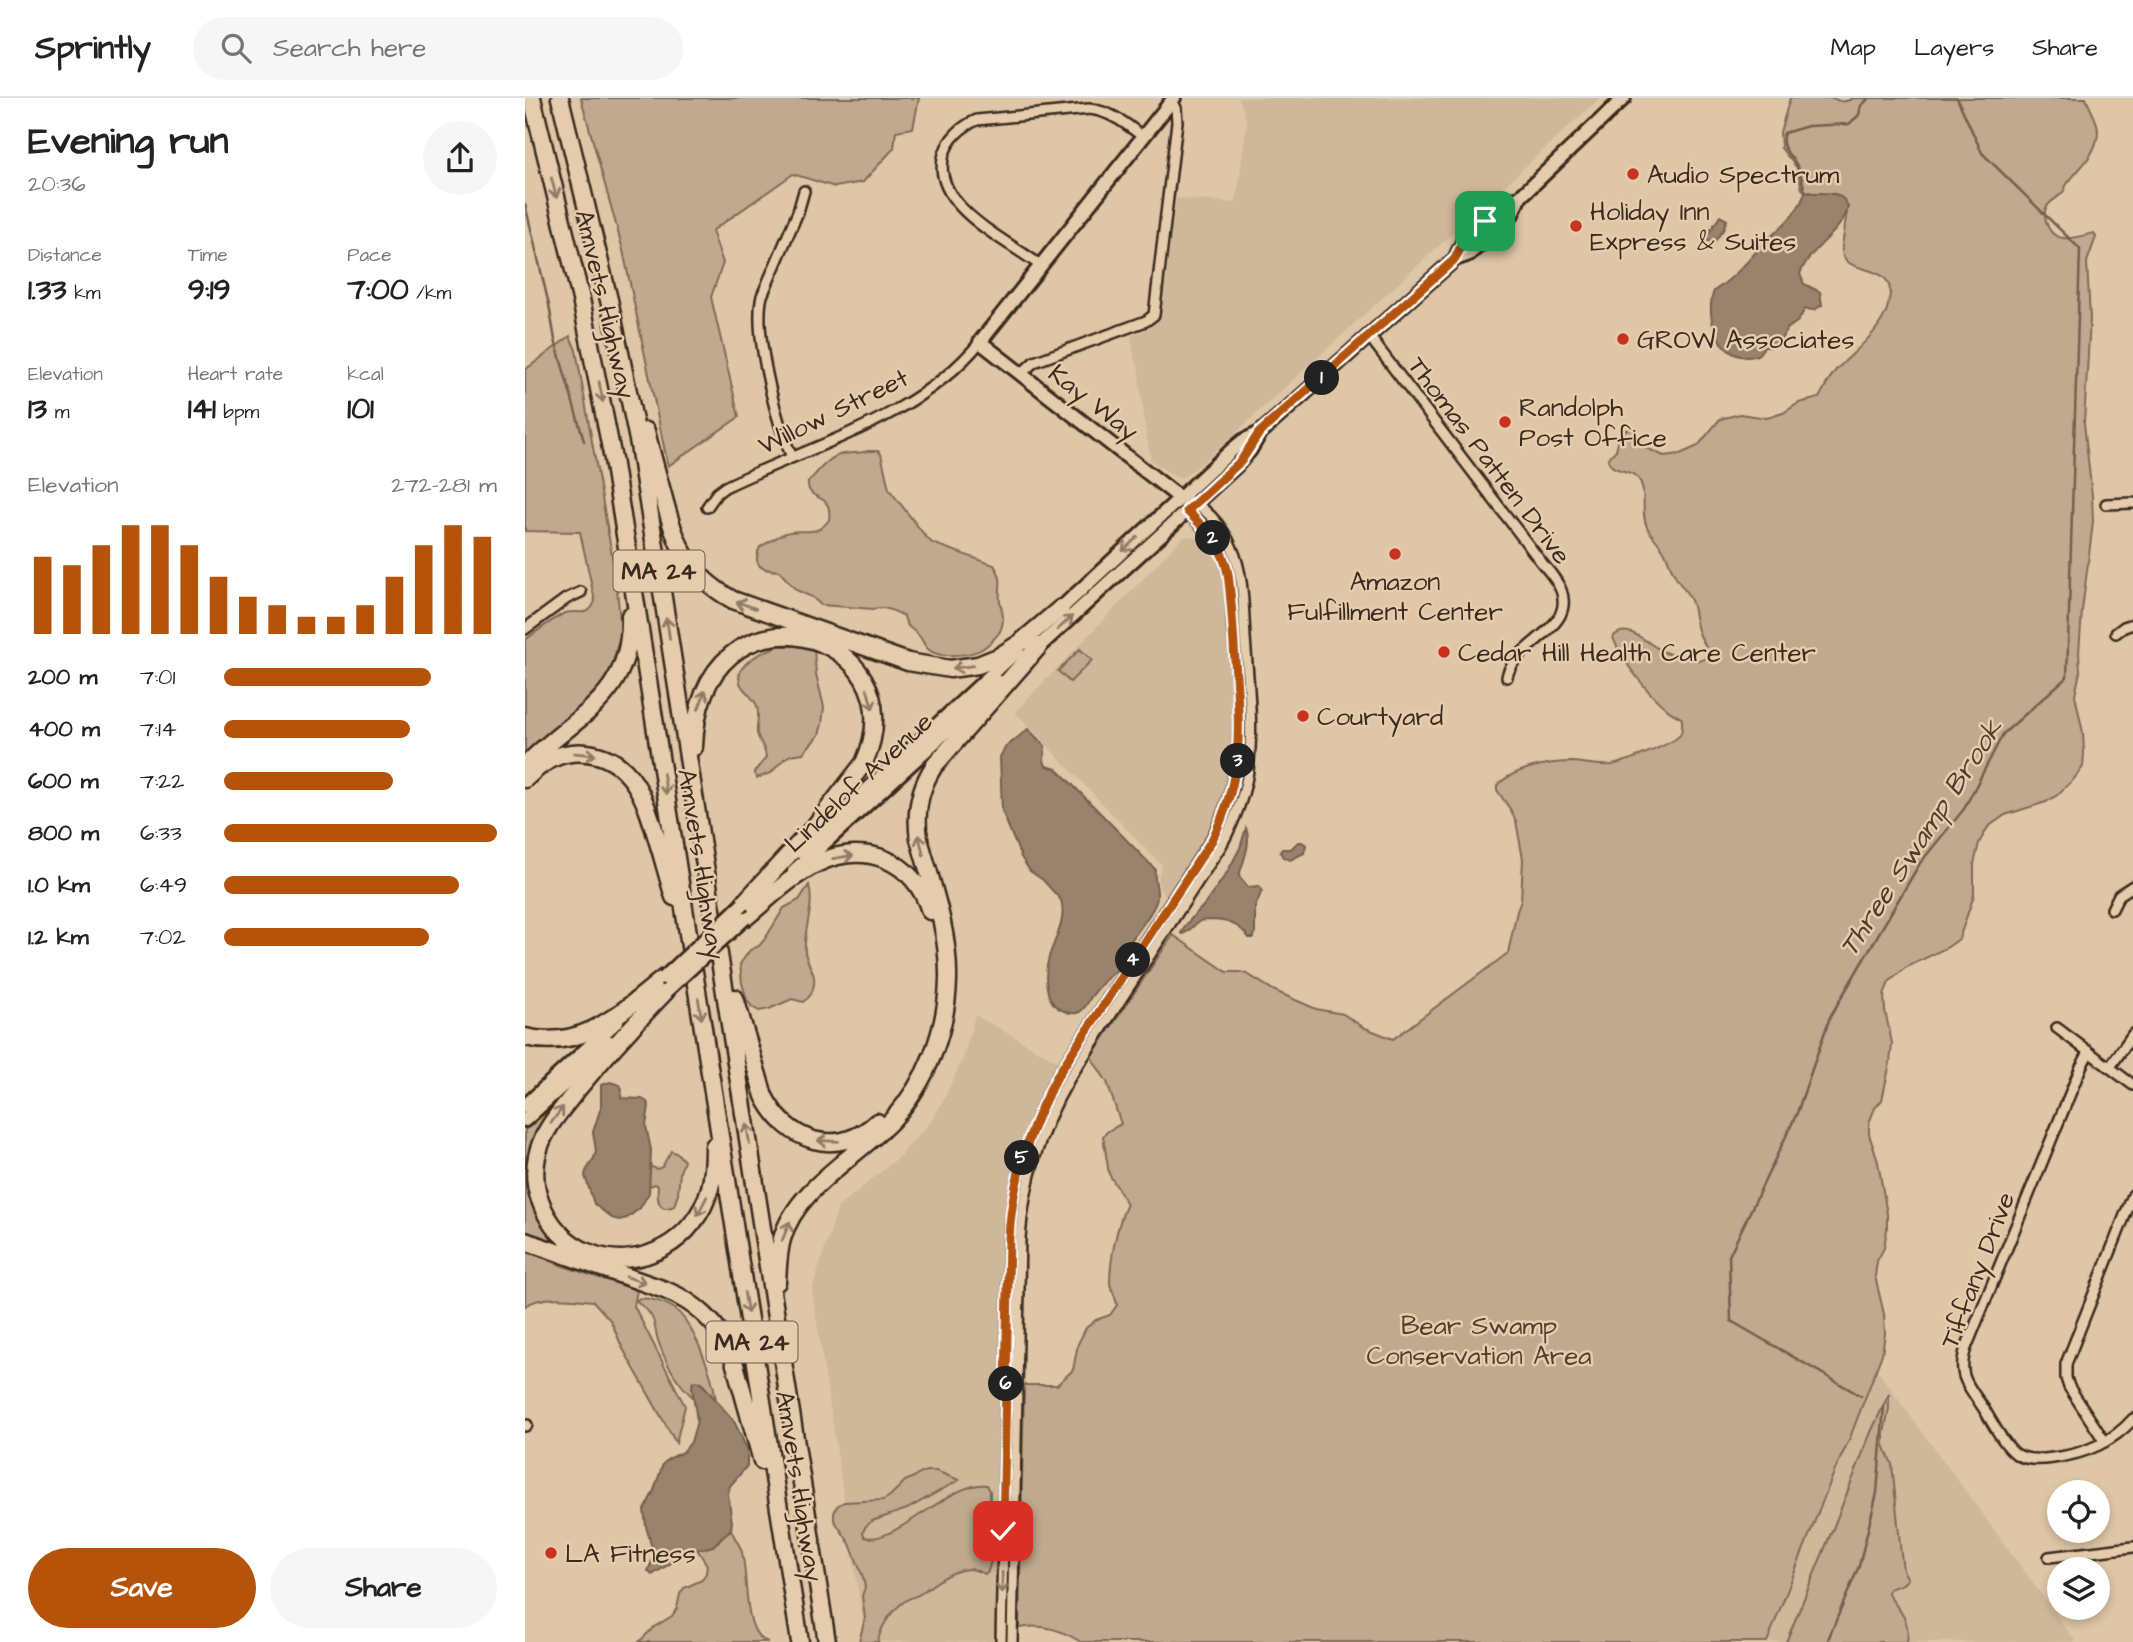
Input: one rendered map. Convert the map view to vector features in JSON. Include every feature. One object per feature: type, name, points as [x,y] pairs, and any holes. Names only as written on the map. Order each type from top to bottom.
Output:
[{"type":"highway","name":"Amvets Highway","points":[[532,98],[578,286],[620,499],[799,1634]]},
{"type":"highway","name":"Amvets Highway","points":[[560,98],[610,304],[639,445],[827,1642]]},
{"type":"highway","points":[[610,304],[676,540],[699,576],[718,592],[743,605],[895,658],[938,669],[967,667],[998,657],[1020,643],[1061,608]]},
{"type":"highway","points":[[525,766],[600,702],[624,663],[630,640],[630,612],[620,499]]},
{"type":"highway","points":[[701,840],[695,777],[695,725],[700,702],[719,668],[728,658],[750,643],[774,636],[804,637],[838,652],[859,674],[870,696],[874,724],[869,752],[853,778],[744,911]]},
{"type":"highway","points":[[785,1371],[777,1285],[779,1251],[788,1223],[809,1193],[879,1133],[903,1108],[927,1067],[943,1022],[948,955],[917,824],[922,789],[934,766],[1039,646]]},
{"type":"highway","points":[[525,779],[547,761],[561,755],[583,753],[611,760],[631,777],[643,796],[650,815],[695,975]]},
{"type":"highway","points":[[714,920],[725,967],[760,1084],[772,1110],[782,1123],[804,1137],[831,1142],[857,1137],[875,1124],[896,1102],[916,1070],[931,1031],[939,992],[939,956],[924,895],[911,876],[899,866],[874,856],[850,855],[828,859],[799,874],[744,911]]},
{"type":"highway","points":[[525,1037],[559,1040],[589,1033],[665,984]]},
{"type":"highway","points":[[665,984],[553,1120],[540,1146],[535,1178],[542,1206],[557,1230],[574,1245],[608,1258],[642,1257],[673,1243],[698,1215],[710,1188],[714,1166],[705,1042]]},
{"type":"highway","points":[[525,1241],[677,1295],[705,1314],[724,1338],[736,1366],[759,1452],[799,1634]]},
{"type":"main road","points":[[1259,433],[1455,259],[1463,242],[1506,201],[1519,198],[1624,98]]},
{"type":"main road","name":"Willow Street","points":[[980,342],[1173,100]]},
{"type":"main road","name":"Kay Way","points":[[980,342],[1180,498]]},
{"type":"main road","name":"Lindelof Avenue","points":[[744,911],[1223,478],[1246,455],[1259,433]]},
{"type":"main road","name":"Lindelof Avenue","points":[[525,1120],[1061,608],[1237,446],[1259,433]]},
{"type":"main road","name":"Lindelof Avenue","points":[[525,1106],[665,984]]},
{"type":"street","points":[[1021,374],[1034,362],[1146,321],[1154,315],[1177,122],[1173,100]]},
{"type":"street","points":[[1041,266],[973,218],[950,195],[942,167],[947,146],[953,137],[977,120],[1089,108],[1112,115],[1143,137]]},
{"type":"street","points":[[792,457],[783,435],[767,372],[759,308],[804,191]]},
{"type":"street","name":"Thomas Patten Drive","points":[[1369,336],[1561,590],[1563,606],[1557,621],[1514,659],[1507,677]]},
{"type":"street","name":"Willow Street","points":[[707,507],[725,487],[880,419],[906,404],[948,375],[980,342]]},
{"type":"street","points":[[1012,1642],[1020,1238],[1023,1205],[1034,1160],[1048,1118],[1069,1079],[1221,846],[1237,814],[1248,773],[1250,711],[1238,563],[1223,531],[1180,498]]},
{"type":"street","points":[[2106,504],[2133,503]]},
{"type":"street","points":[[1001,1642],[1009,1238],[1013,1197],[1021,1164],[1038,1114],[1059,1073],[1212,840],[1226,810],[1236,771],[1239,712],[1228,574],[1222,553],[1191,507]]},
{"type":"street","points":[[525,629],[566,599],[581,592]]},
{"type":"street","points":[[2116,633],[2133,624]]},
{"type":"street","points":[[2112,909],[2119,895],[2133,886]]},
{"type":"street","points":[[2057,1028],[2133,1085]]},
{"type":"street","points":[[2110,1067],[2133,1034]]},
{"type":"street","name":"Tiffany Drive","points":[[2089,1052],[1966,1348],[1961,1367],[1969,1389],[2010,1447],[2021,1456],[2040,1460],[2087,1451],[2105,1442],[2133,1419]]},
{"type":"street","points":[[2105,1442],[2069,1387],[2066,1364],[2133,1195]]},
{"type":"street","points":[[2049,1557],[2133,1547]]},
{"type":"shaded area","points":[[1239,98],[1600,98],[1207,459],[1183,477],[1177,478],[1151,461],[1138,365],[1131,336],[1150,328],[1160,315],[1176,198],[1236,203],[1247,122]]},
{"type":"shaded area","points":[[1805,192],[1836,195],[1845,201],[1848,207],[1840,224],[1811,256],[1800,274],[1804,284],[1820,292],[1822,305],[1814,310],[1805,309],[1780,341],[1772,347],[1764,347],[1758,355],[1745,357],[1734,354],[1718,338],[1714,327],[1711,302],[1714,291],[1735,274],[1789,219]]},
{"type":"shaded area","points":[[1720,216],[1727,220],[1713,244],[1705,239]]},
{"type":"shaded area","points":[[1192,536],[1209,549],[1222,577],[1234,744],[1229,783],[1216,819],[1168,897],[1159,888],[1158,876],[1162,866],[1015,712],[1183,537]]},
{"type":"shaded area","points":[[1028,729],[1045,746],[1046,766],[1057,769],[1155,869],[1157,898],[1152,910],[1121,955],[1117,970],[1097,989],[1083,1009],[1075,1013],[1056,1006],[1049,994],[1046,979],[1047,964],[1063,915],[1061,900],[1043,880],[1030,871],[1021,857],[1002,811],[1000,757],[1005,748]]},
{"type":"shaded area","points":[[1246,828],[1247,846],[1239,876],[1248,887],[1259,886],[1262,890],[1255,908],[1254,938],[1249,938],[1231,923],[1214,920],[1200,921],[1185,933],[1181,933],[1228,871],[1240,848]]},
{"type":"shaded area","points":[[1298,842],[1306,845],[1304,853],[1290,860],[1283,857],[1280,852],[1282,849],[1291,849]]},
{"type":"shaded area","points":[[975,1015],[1059,1062],[1038,1098],[1022,1136],[1005,1210],[995,1642],[866,1642],[812,1290],[838,1207],[898,1158],[933,1119],[963,1058]]},
{"type":"shaded area","points":[[610,1082],[620,1085],[621,1098],[642,1099],[649,1106],[646,1126],[651,1150],[649,1193],[640,1208],[627,1218],[619,1220],[594,1204],[585,1176],[596,1151],[593,1132],[601,1107],[601,1085]]},
{"type":"shaded area","points":[[1874,1366],[2047,1602],[2047,1620],[2060,1620],[2076,1642],[1761,1642]]},
{"type":"shaded area","points":[[696,1381],[703,1385],[734,1421],[747,1449],[747,1466],[730,1486],[728,1494],[731,1529],[713,1546],[690,1551],[652,1575],[648,1571],[654,1556],[644,1510],[663,1464],[683,1452],[691,1442],[697,1421],[692,1387]]},
{"type":"green space","points":[[581,98],[919,98],[913,128],[896,131],[894,148],[863,182],[835,187],[793,174],[712,231],[723,263],[711,297],[739,417],[668,466],[623,250]]},
{"type":"green space","name":"Bear Swamp Conservation Area","points":[[1790,98],[1833,98],[1843,101],[1854,98],[2086,98],[2098,128],[2095,146],[2063,192],[2047,206],[2045,214],[2050,231],[2061,238],[2094,233],[2096,237],[2087,262],[2090,319],[2084,423],[2093,522],[2082,611],[2080,672],[2075,695],[2083,733],[2083,767],[2056,796],[2046,802],[2005,815],[1988,827],[1979,843],[1974,864],[1974,895],[1959,939],[1905,968],[1889,982],[1884,995],[1892,1043],[1890,1063],[1882,1100],[1875,1108],[1869,1123],[1869,1134],[1878,1162],[1887,1214],[1884,1248],[1877,1261],[1875,1276],[1884,1314],[1882,1354],[1767,1642],[1081,1642],[1051,1629],[1036,1626],[1019,1628],[1024,1385],[1057,1385],[1073,1370],[1078,1344],[1086,1328],[1096,1320],[1110,1315],[1117,1305],[1110,1283],[1111,1264],[1117,1232],[1127,1204],[1109,1174],[1103,1136],[1121,1124],[1107,1082],[1091,1057],[1173,935],[1227,972],[1247,974],[1275,991],[1316,1009],[1343,1014],[1363,1027],[1393,1039],[1508,953],[1521,901],[1523,859],[1516,821],[1497,786],[1522,770],[1553,763],[1617,764],[1658,748],[1680,735],[1682,719],[1661,704],[1645,687],[1622,656],[1613,637],[1625,631],[1637,635],[1662,651],[1689,660],[1705,659],[1706,647],[1698,630],[1691,600],[1645,523],[1641,482],[1633,474],[1612,466],[1608,458],[1616,450],[1620,435],[1625,430],[1633,429],[1644,447],[1664,456],[1680,454],[1698,446],[1720,419],[1740,414],[1767,418],[1783,413],[1799,403],[1819,398],[1836,370],[1871,336],[1889,304],[1888,283],[1883,277],[1853,265],[1843,255],[1847,213],[1836,194],[1811,193],[1802,189],[1797,168],[1781,148],[1780,132]]},
{"type":"green space","points":[[570,336],[576,350],[616,578],[621,632],[608,680],[594,696],[525,755],[525,640],[563,614],[589,610],[595,601],[580,532],[525,531],[525,370]]},
{"type":"green space","points":[[878,451],[881,454],[889,489],[932,543],[994,565],[1000,579],[1002,625],[996,637],[982,649],[955,655],[934,653],[908,626],[904,616],[886,609],[821,605],[812,597],[796,590],[779,571],[768,570],[758,563],[760,547],[792,531],[814,531],[829,520],[827,504],[811,493],[808,482],[822,467],[839,455]]},
{"type":"green space","points":[[778,646],[814,650],[816,674],[824,707],[822,724],[819,735],[803,753],[791,755],[771,773],[757,778],[754,772],[766,758],[757,733],[758,709],[739,678],[745,665],[751,660]]},
{"type":"green space","points":[[1080,649],[1092,660],[1070,682],[1058,671]]},
{"type":"green space","points":[[809,885],[811,902],[805,952],[814,976],[812,992],[803,1002],[792,999],[759,1011],[747,1000],[740,964],[750,950],[765,939],[784,908],[799,900]]},
{"type":"green space","points":[[575,1083],[530,1172],[575,1251],[525,1236],[525,1130]]},
{"type":"green space","points":[[671,1151],[684,1161],[674,1206],[664,1208],[659,1203],[658,1186],[649,1186],[649,1166],[657,1169],[662,1167]]},
{"type":"green space","points":[[525,1250],[563,1266],[637,1290],[634,1306],[685,1406],[676,1443],[622,1347],[611,1321],[593,1301],[549,1299],[525,1306]]},
{"type":"green space","points":[[640,1298],[669,1305],[680,1314],[706,1363],[716,1400],[701,1382],[693,1382],[694,1398],[678,1381],[663,1353],[652,1317],[638,1303]]},
{"type":"green space","points":[[1889,1394],[1884,1445],[1892,1464],[1903,1570],[1908,1579],[1889,1589],[1888,1594],[1906,1621],[1907,1642],[1786,1642],[1871,1432]]},
{"type":"green space","points":[[926,1471],[936,1471],[959,1480],[907,1509],[872,1521],[865,1527],[865,1537],[877,1537],[892,1532],[958,1492],[973,1486],[987,1485],[990,1491],[990,1537],[993,1554],[988,1571],[985,1574],[972,1569],[963,1570],[943,1578],[896,1609],[887,1619],[878,1642],[859,1642],[865,1618],[862,1596],[865,1587],[850,1544],[834,1520],[834,1513],[837,1506],[844,1502],[883,1500],[905,1481]]},
{"type":"green space","points":[[731,1529],[741,1549],[747,1601],[754,1628],[759,1637],[768,1642],[639,1642],[654,1627],[672,1616],[684,1588],[702,1580],[707,1565],[697,1549],[712,1546]]},
{"type":"waterway","points":[[1805,192],[1798,167],[1784,146],[1784,133],[1808,126],[1849,124],[1859,115],[1861,106],[1869,98]]},
{"type":"waterway","name":"Three Swamp Brook","points":[[1861,1396],[1731,1321],[1729,1256],[1797,1113],[1830,1017],[1920,863],[1964,809],[2003,734],[2067,677],[2080,249],[1982,153],[1957,98]]},
{"type":"waterway","points":[[525,204],[555,340],[584,441]]},
{"type":"waterway","name":"Three Swamp Brook","points":[[1827,1642],[1859,1566],[1877,1493],[1884,1406]]},
{"type":"place","name":"Audio Spectrum","points":[[1633,174]]},
{"type":"place","name":"Holiday Inn Express & Suites","points":[[1576,226]]},
{"type":"place","name":"GROW Associates","points":[[1623,339]]},
{"type":"place","name":"Randolph Post Office","points":[[1505,422]]},
{"type":"place","name":"Amazon Fulfillment Center","points":[[1395,554]]},
{"type":"place","name":"Cedar Hill Health Care Center","points":[[1444,652]]},
{"type":"place","name":"Courtyard","points":[[1303,716]]},
{"type":"place","name":"LA Fitness","points":[[551,1553]]},
{"type":"route","points":[[1003,1531],[1009,1238],[1013,1197],[1027,1143],[1059,1073],[1212,840],[1226,810],[1236,771],[1240,732],[1227,566],[1213,538],[1187,511],[1241,461],[1259,433],[1455,259],[1463,242],[1485,221]]}]
